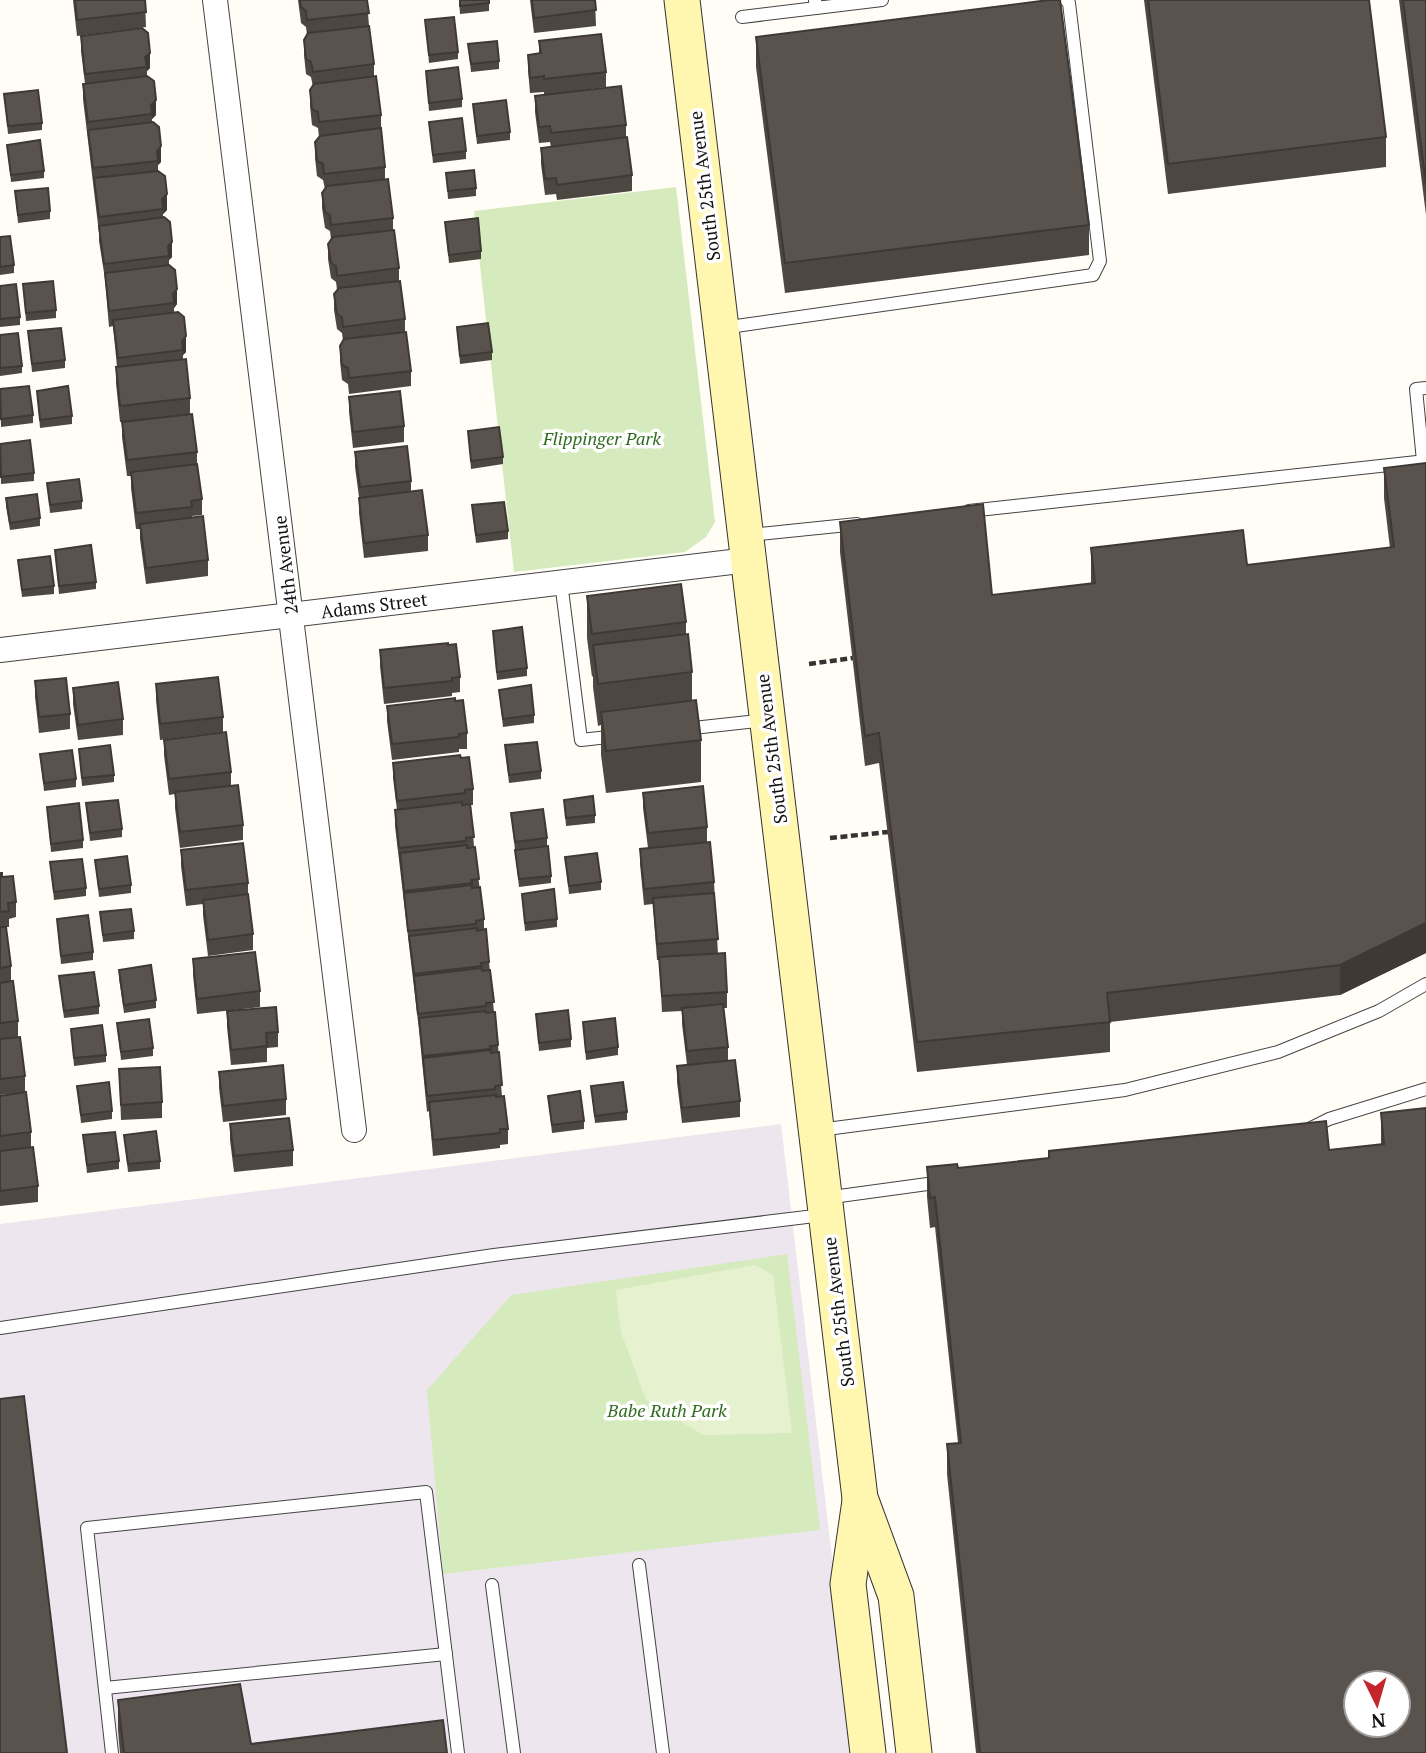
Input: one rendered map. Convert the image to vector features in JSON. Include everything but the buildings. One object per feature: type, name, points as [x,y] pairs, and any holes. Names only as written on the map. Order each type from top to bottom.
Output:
[{"type":"main road","name":"South 25th Avenue","points":[[682,0],[860,1498],[896,1596],[914,1753]]},
{"type":"main road","name":"South 25th Avenue","points":[[860,1498],[848,1584],[868,1753]]},
{"type":"street","name":"24th Avenue","points":[[215,0],[354,1130]]},
{"type":"street","name":"Adams Street","points":[[0,650],[561,582],[747,548]]},
{"type":"lane","points":[[742,17],[815,4],[882,0]]},
{"type":"lane","points":[[720,328],[1093,275],[1100,261],[1069,3],[1066,0]]},
{"type":"lane","points":[[957,512],[1425,461],[1416,389],[1426,387]]},
{"type":"lane","points":[[747,548],[875,522]]},
{"type":"lane","points":[[561,582],[581,740],[636,734]]},
{"type":"lane","points":[[677,730],[767,720]]},
{"type":"lane","points":[[816,1130],[1125,1090],[1278,1052],[1379,1011],[1426,984]]},
{"type":"lane","points":[[1295,1135],[1329,1119],[1426,1089]]},
{"type":"lane","points":[[0,1328],[825,1206],[949,1181]]},
{"type":"lane","points":[[112,1753],[87,1528],[426,1492],[458,1753]]},
{"type":"lane","points":[[639,1565],[663,1753]]},
{"type":"lane","points":[[492,1586],[514,1753]]},
{"type":"lane","points":[[105,1688],[446,1654]]},
{"type":"path","points":[[809,664],[853,658]]},
{"type":"path","points":[[830,838],[888,832]]},
{"type":"shaded area","points":[[781,1124],[855,1753],[0,1753],[0,1224]]},
{"type":"green space","name":"Flippinger Park","points":[[676,187],[715,522],[706,537],[685,552],[514,572],[474,211]]},
{"type":"green space","name":"Babe Ruth Park","points":[[787,1254],[820,1530],[443,1574],[427,1390],[511,1295]]},
{"type":"green space","points":[[755,1265],[773,1275],[792,1433],[703,1435],[646,1400],[621,1332],[616,1290]]}]
